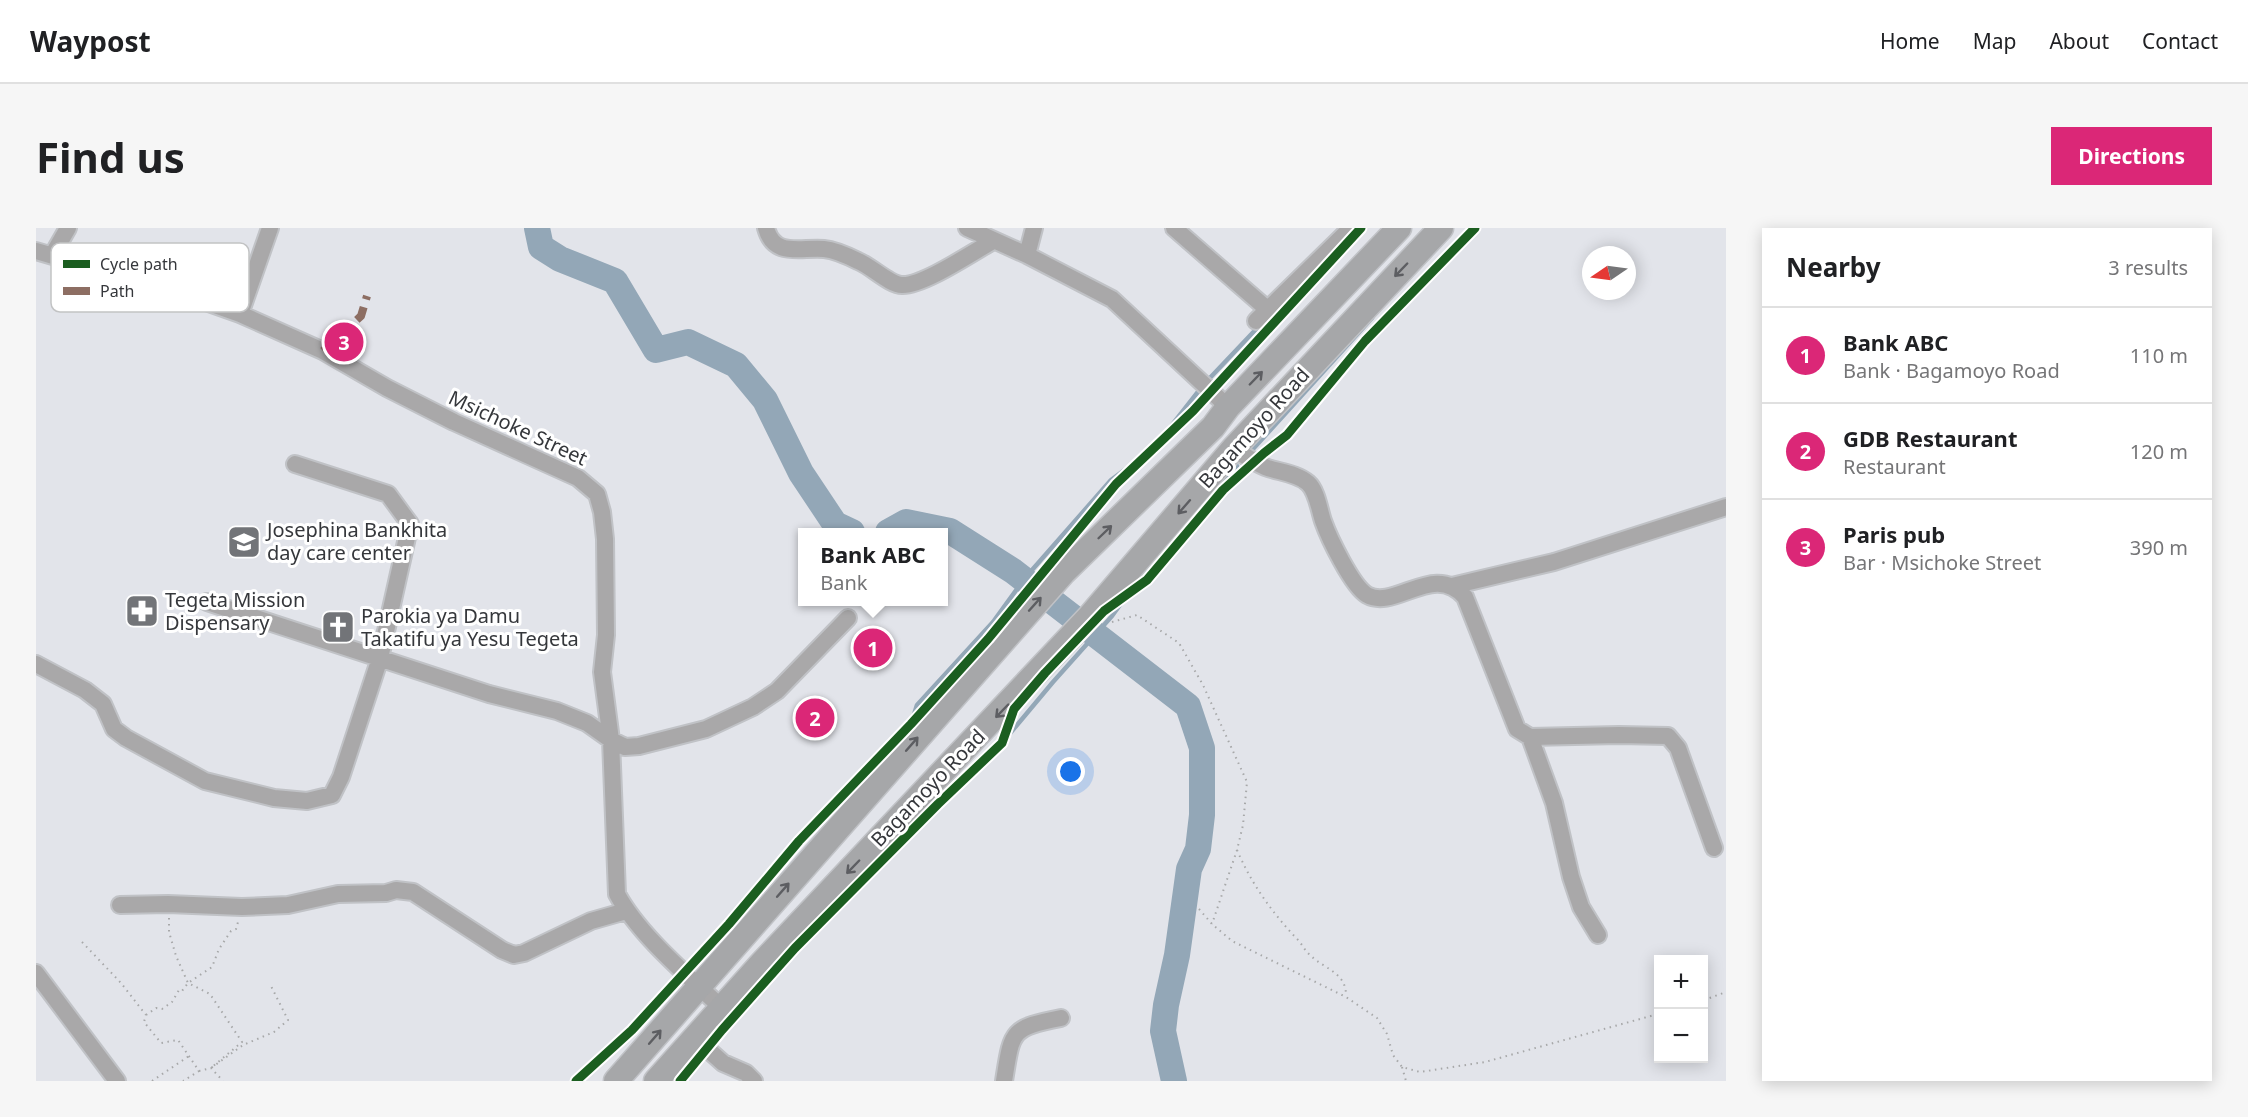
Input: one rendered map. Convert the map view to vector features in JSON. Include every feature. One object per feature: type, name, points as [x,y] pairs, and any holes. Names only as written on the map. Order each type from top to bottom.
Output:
[{"type":"highway","name":"Bagamoyo Road","points":[[616,1081],[1064,573],[1213,427],[1228,407],[1399,228]]},
{"type":"highway","name":"Bagamoyo Road","points":[[656,1081],[1042,668],[1233,449],[1442,228]]},
{"type":"street","points":[[59,243],[68,228]]},
{"type":"street","points":[[249,288],[270,228]]},
{"type":"street","points":[[766,228],[776,246],[787,249],[826,249],[869,265],[891,281],[901,285],[914,283],[940,271],[993,242]]},
{"type":"street","points":[[967,228],[993,242],[1027,255],[1112,299],[1228,407]]},
{"type":"street","points":[[1027,255],[1034,228]]},
{"type":"street","points":[[1174,228],[1262,315],[1351,228]]},
{"type":"street","name":"Msichoke Street","points":[[36,250],[51,254]]},
{"type":"street","name":"Msichoke Street","points":[[234,312],[323,351],[387,388],[454,422],[578,478],[597,494],[605,539],[606,635],[602,672],[611,741],[617,894],[626,911],[722,1008]]},
{"type":"street","points":[[1233,449],[1264,466],[1299,477],[1309,484],[1335,551],[1360,590],[1366,595],[1381,598],[1434,584],[1452,586],[1554,562],[1726,507]]},
{"type":"street","points":[[36,664],[85,690],[103,704],[114,729],[126,738],[205,781],[274,798],[307,801],[332,795],[341,777],[380,657],[410,524],[388,494],[295,464]]},
{"type":"street","points":[[1452,586],[1465,597],[1499,678],[1517,729],[1530,737],[1668,736],[1678,748],[1714,848]]},
{"type":"street","points":[[207,602],[489,694],[557,711],[586,723],[611,741],[625,747],[639,746],[706,729],[753,707],[777,691],[848,618]]},
{"type":"street","points":[[1530,737],[1554,803],[1571,878],[1581,907],[1598,935]]},
{"type":"street","points":[[120,905],[242,907],[288,905],[338,894],[386,893],[396,890],[413,892],[483,938],[514,955],[524,953],[591,921],[626,911]]},
{"type":"street","points":[[36,972],[117,1081]]},
{"type":"street","points":[[1004,1081],[1009,1049],[1014,1037],[1028,1025],[1061,1018]]},
{"type":"street","points":[[695,1038],[723,1063],[746,1073],[754,1081]]},
{"type":"path","points":[[1098,606],[1105,623],[1137,615],[1179,644],[1203,685],[1247,782],[1243,825],[1237,850],[1212,924]]},
{"type":"path","points":[[1237,850],[1259,893],[1310,955],[1338,975],[1346,988],[1346,997]]},
{"type":"path","points":[[168,904],[169,932],[176,956],[188,983],[210,994],[242,1042],[212,1068]]},
{"type":"path","points":[[199,1071],[178,1040],[161,1043],[144,1022],[146,1015],[172,1002],[179,990],[182,991],[188,983],[212,967],[219,949],[231,931],[236,929],[242,907]]},
{"type":"path","points":[[1199,909],[1232,941],[1346,997],[1377,1018],[1387,1034],[1393,1055],[1402,1067],[1406,1081]]},
{"type":"path","points":[[82,942],[121,983],[146,1015]]},
{"type":"path","points":[[183,1081],[199,1071],[212,1068],[243,1045],[274,1032],[288,1020],[271,986]]},
{"type":"path","points":[[1708,999],[1726,992]]},
{"type":"path","points":[[1402,1067],[1420,1072],[1485,1062],[1654,1015]]},
{"type":"path","points":[[152,1081],[189,1056]]},
{"type":"path","points":[[212,1068],[223,1081]]},
{"type":"waterway","points":[[537,228],[541,247],[560,259],[615,281],[656,350],[688,342],[736,365],[765,400],[801,473],[835,524],[844,528]]},
{"type":"waterway","points":[[1253,449],[1372,318]]},
{"type":"waterway","points":[[1207,381],[1261,324]]},
{"type":"waterway","points":[[911,724],[917,705],[993,622],[1025,578],[1111,480],[1154,448],[1201,388]]},
{"type":"waterway","points":[[867,868],[1002,743],[1237,466]]},
{"type":"waterway","points":[[895,528],[906,522],[935,528]]},
{"type":"waterway","points":[[948,531],[1013,571],[1188,706],[1202,748],[1202,815],[1198,849],[1189,869],[1163,1031],[1174,1081]]},
{"type":"marked path","points":[[323,351],[361,316],[367,296]]},
{"type":"cycle path","points":[[576,1081],[632,1030],[729,924],[799,841],[911,724],[988,639],[1116,484],[1193,411],[1361,228]]},
{"type":"cycle path","points":[[680,1081],[795,948],[1002,743],[1014,709],[1045,673],[1104,611],[1147,580],[1223,490],[1287,435],[1365,341],[1475,228]]},
{"type":"place","name":"Paris pub","points":[[344,342]]},
{"type":"place","name":"Josephina Bankhita day care center","points":[[244,542]]},
{"type":"place","name":"Tegeta Mission Dispensary","points":[[142,611]]},
{"type":"place","name":"Parokia ya Damu Takatifu ya Yesu Tegeta","points":[[338,627]]},
{"type":"place","name":"Bank ABC","points":[[873,648]]},
{"type":"place","name":"GDB Restaurant","points":[[815,718]]}]
